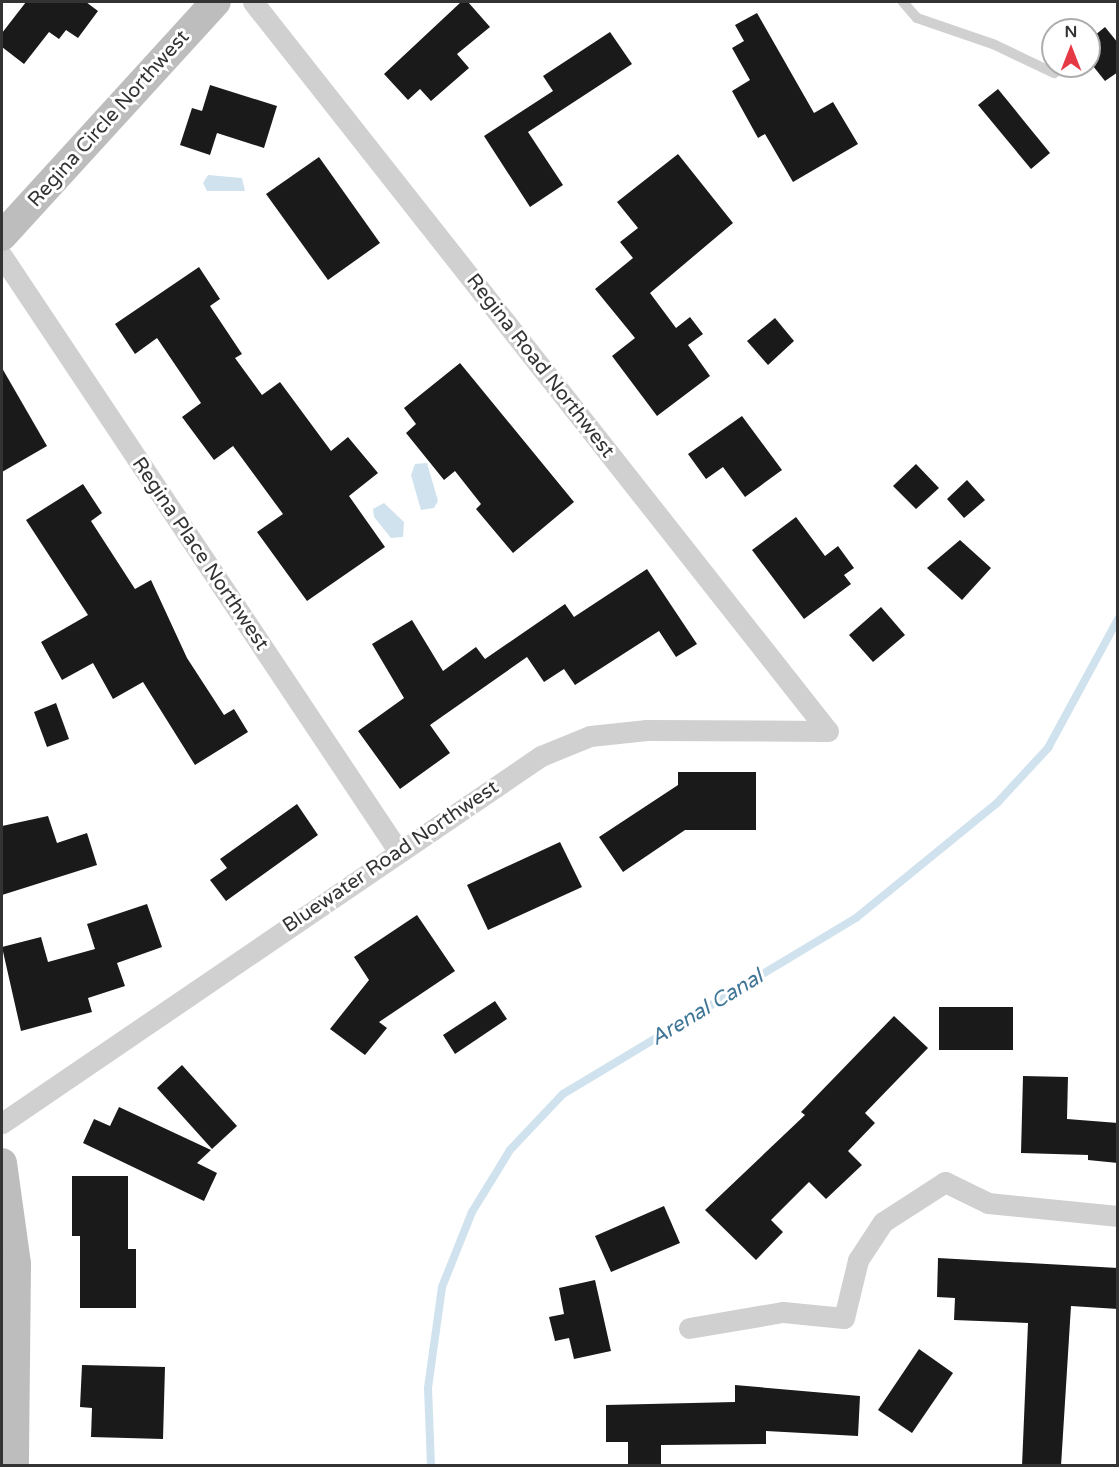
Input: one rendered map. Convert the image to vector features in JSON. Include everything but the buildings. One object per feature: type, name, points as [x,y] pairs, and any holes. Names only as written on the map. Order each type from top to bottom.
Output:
[{"type":"street","name":"Regina Circle Northwest","points":[[2,236],[216,2]]},
{"type":"street","name":"Regina Road Northwest","points":[[253,2],[828,731]]},
{"type":"street","name":"Regina Place Northwest","points":[[2,256],[399,852]]},
{"type":"street","name":"Bluewater Road Northwest","points":[[2,1123],[541,756],[590,736],[648,730],[828,731]]},
{"type":"street","points":[[2,1163],[16,1264],[14,1466]]},
{"type":"street","points":[[689,1328],[783,1311],[844,1318],[858,1260],[883,1222],[945,1182],[988,1203],[1118,1216]]},
{"type":"lane","points":[[903,2],[917,18],[993,44],[1041,67]]},
{"type":"water","points":[[208,175],[242,178],[245,191],[207,191],[203,183]]},
{"type":"water","points":[[427,463],[438,501],[434,508],[421,510],[411,475],[415,464]]},
{"type":"water","points":[[384,503],[404,522],[403,537],[391,538],[374,517],[373,509]]},
{"type":"waterway","name":"Arenal Canal","points":[[431,1466],[428,1388],[442,1287],[472,1212],[510,1150],[563,1094],[856,918],[998,802],[1048,748],[1118,619]]}]
